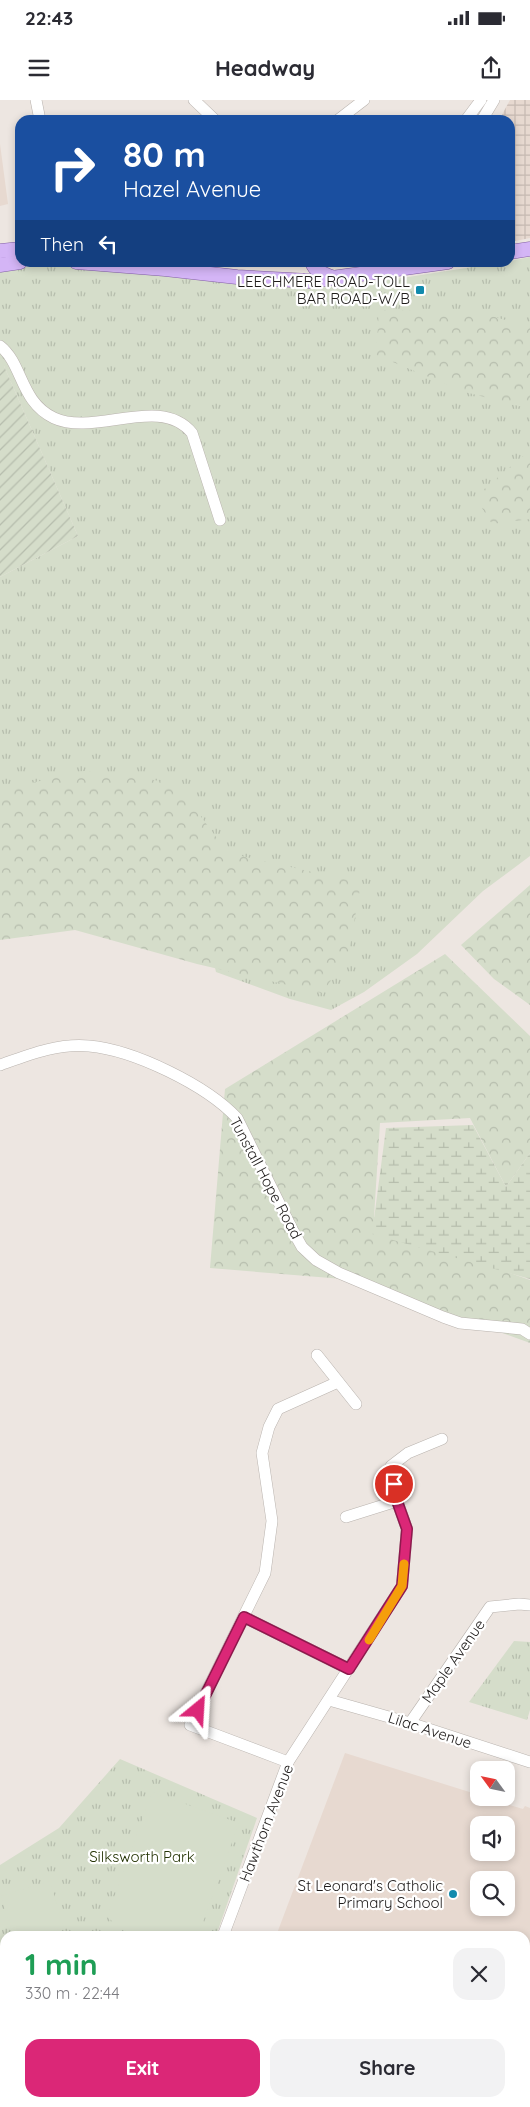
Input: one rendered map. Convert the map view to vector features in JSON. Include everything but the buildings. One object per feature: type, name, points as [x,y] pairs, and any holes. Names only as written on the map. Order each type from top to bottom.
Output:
[{"type":"main road","points":[[515,251],[530,249]]},
{"type":"main road","points":[[0,251],[15,250]]},
{"type":"main road","points":[[0,264],[15,262]]},
{"type":"main road","points":[[150,267],[246,278],[310,281],[334,279],[388,268],[406,270],[415,267]]},
{"type":"main road","points":[[314,267],[334,279]]},
{"type":"street","points":[[36,100],[39,115]]},
{"type":"street","points":[[194,100],[210,115]]},
{"type":"street","points":[[344,115],[364,100]]},
{"type":"street","points":[[470,115],[481,100]]},
{"type":"street","points":[[485,115],[494,100]]},
{"type":"street","points":[[0,346],[6,351],[26,392],[38,407],[54,418],[70,422],[93,422],[150,416],[177,420],[186,426],[192,433],[220,520]]},
{"type":"street","name":"Tunstall Hope Road","points":[[0,1065],[42,1050],[88,1046],[118,1052],[163,1069],[200,1087],[223,1103],[237,1118],[293,1231],[302,1247],[316,1260],[339,1273],[460,1323],[522,1329],[530,1334]]},
{"type":"street","points":[[317,1355],[356,1404]]},
{"type":"street","points":[[288,1762],[190,1725],[265,1573],[272,1521],[262,1453],[269,1427],[278,1409],[338,1382]]},
{"type":"street","points":[[346,1516],[397,1501],[391,1466],[408,1453],[442,1439]]},
{"type":"street","name":"Hawthorn Avenue","points":[[225,1931],[288,1762],[402,1586],[407,1529],[397,1501]]},
{"type":"street","name":"Maple Avenue","points":[[410,1722],[490,1607],[519,1604],[530,1605]]},
{"type":"street","points":[[244,1617],[349,1669]]},
{"type":"street","name":"Lilac Avenue","points":[[329,1700],[410,1722],[530,1762]]},
{"type":"shaded area","points":[[510,100],[530,100],[530,238],[515,241],[515,115],[502,115]]},
{"type":"shaded area","points":[[0,144],[8,204],[0,206]]},
{"type":"shaded area","points":[[345,1753],[470,1792],[470,1806],[513,1806],[523,1809],[525,1806],[530,1808],[530,1931],[278,1931]]},
{"type":"green space","points":[[530,257],[530,856],[483,891],[417,954],[364,992],[331,1010],[290,999],[216,972],[174,798],[0,831],[0,577],[78,536],[4,366],[0,366],[0,269],[68,267],[309,287],[357,285],[472,267],[515,267],[515,260]]},
{"type":"green space","points":[[379,310],[477,312],[530,327],[530,409],[465,392],[376,355]]},
{"type":"green space","points":[[0,366],[4,366],[78,536],[0,577]]},
{"type":"green space","points":[[530,450],[530,519],[492,524],[475,497]]},
{"type":"green space","points":[[84,771],[176,783],[228,853],[361,883],[348,957],[322,993],[197,964],[75,930],[0,940],[0,790]]},
{"type":"green space","points":[[530,885],[530,1005],[494,979],[461,945]]},
{"type":"green space","points":[[445,954],[530,1036],[530,1153],[506,1187],[470,1118],[380,1123],[374,1217],[530,1280],[530,1343],[355,1280],[210,1268],[225,1089]]},
{"type":"green space","points":[[473,1125],[506,1187],[530,1153],[530,1279],[372,1234],[386,1128]]},
{"type":"green space","points":[[514,1641],[530,1642],[530,1710],[527,1720],[469,1702]]},
{"type":"green space","name":"Silksworth Park","points":[[120,1759],[257,1818],[218,1931],[0,1931],[0,1865],[59,1828]]},
{"type":"green space","points":[[152,1792],[239,1823],[200,1931],[126,1931],[107,1917]]},
{"type":"green space","points":[[50,1881],[64,1928],[54,1931],[12,1931],[1,1896]]},
{"type":"slow traffic","points":[[369,1640],[402,1586],[404,1564]]},
{"type":"place","name":"LEECHMERE ROAD-TOLL BAR ROAD-W/B","points":[[420,290]]},
{"type":"place","name":"St Leonard's Catholic Primary School","points":[[453,1894]]},
{"type":"route","points":[[198,1710],[244,1617],[349,1669],[402,1586],[407,1529],[397,1501],[394,1484]]}]
